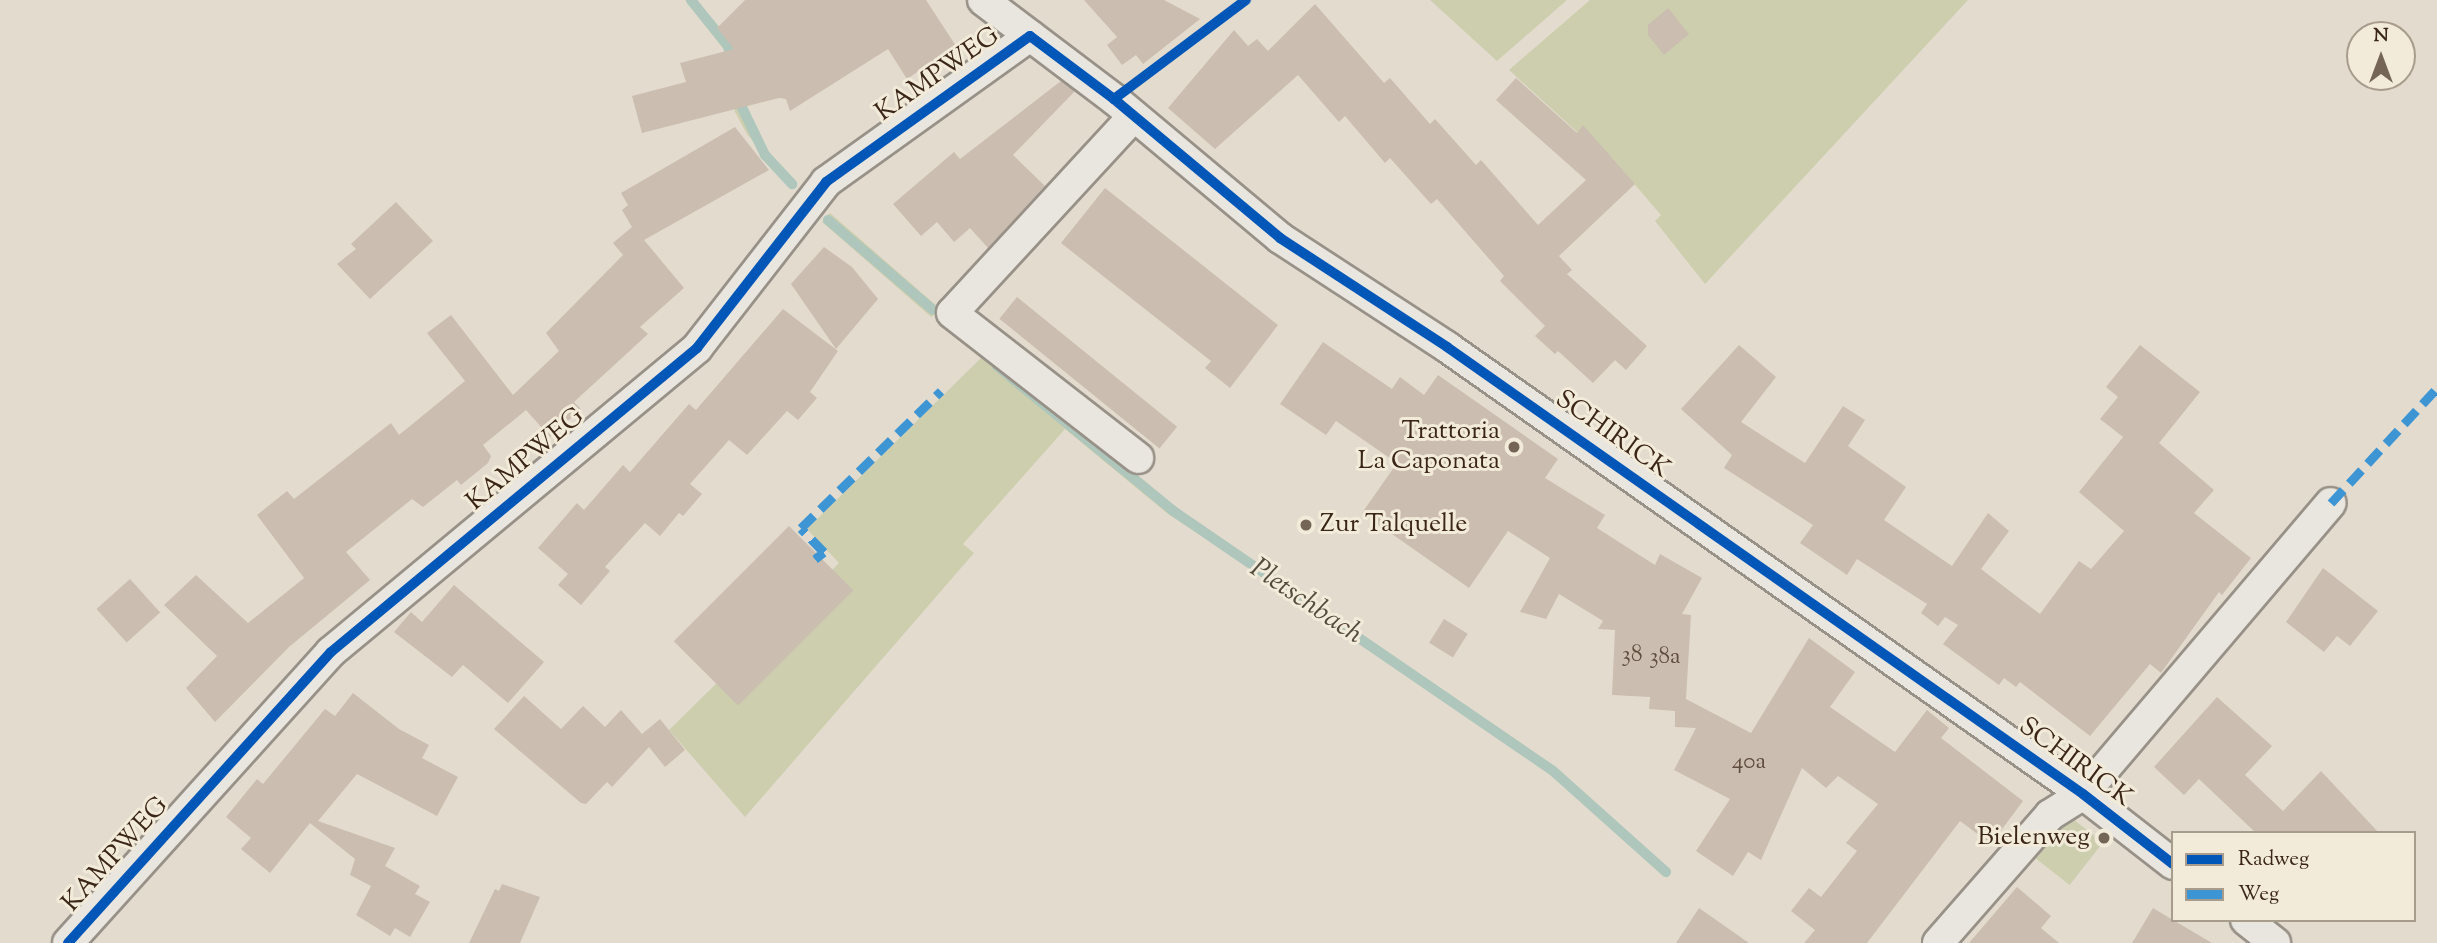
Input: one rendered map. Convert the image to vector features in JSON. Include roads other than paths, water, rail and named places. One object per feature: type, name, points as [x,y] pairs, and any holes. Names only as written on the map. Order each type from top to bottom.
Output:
[{"type":"street","name":"SCHIRICK","points":[[983,0],[1114,99],[1132,118],[1280,238],[1447,347],[2083,794],[2171,862]]},
{"type":"street","name":"KAMPWEG","points":[[68,943],[331,652],[697,348],[826,182],[1030,36]]},
{"type":"street","points":[[1132,118],[952,313],[1138,458]]},
{"type":"street","name":"SCHIRICK","points":[[2083,794],[2330,503]]},
{"type":"street","points":[[1938,943],[2050,815],[2083,794]]},
{"type":"street","points":[[2249,922],[2275,943]]},
{"type":"waterway","name":"Pletschbach","points":[[691,0],[728,46],[731,61]]},
{"type":"waterway","name":"Pletschbach","points":[[737,97],[765,155],[792,184]]},
{"type":"waterway","name":"Pletschbach","points":[[828,220],[933,310]]},
{"type":"waterway","name":"Pletschbach","points":[[997,366],[1172,510],[1552,770],[1666,872]]},
{"type":"place","name":"Trattoria La Caponata","points":[[1514,447]]},
{"type":"place","name":"Zur Talquelle","points":[[1306,525]]},
{"type":"place","name":"Bielenweg","points":[[2104,838]]}]
